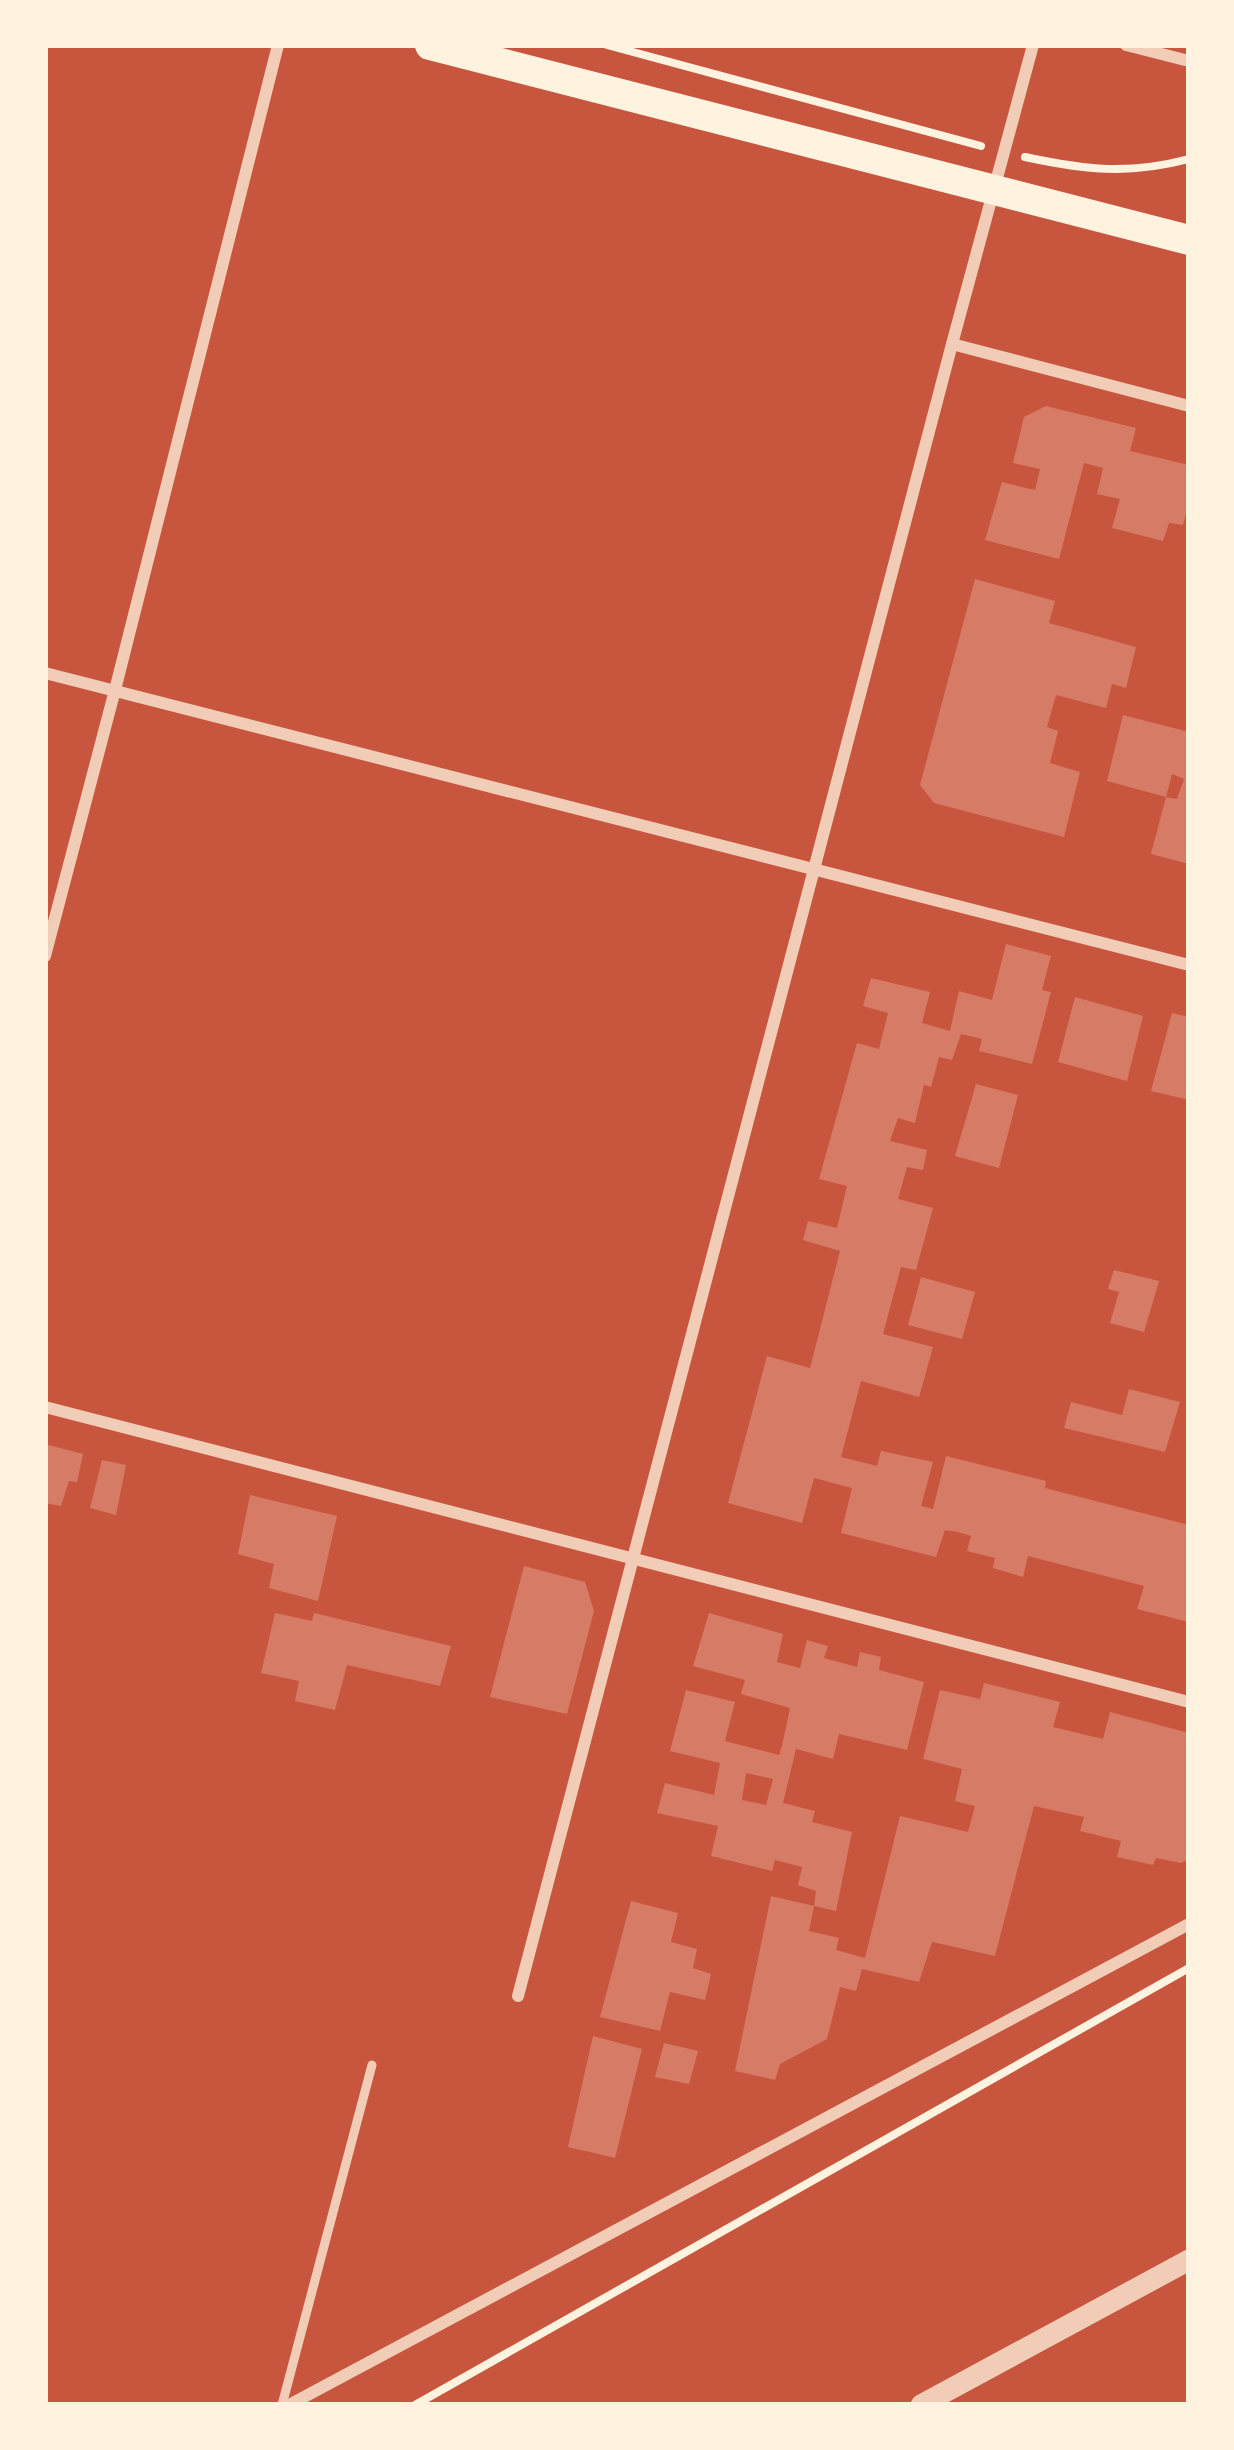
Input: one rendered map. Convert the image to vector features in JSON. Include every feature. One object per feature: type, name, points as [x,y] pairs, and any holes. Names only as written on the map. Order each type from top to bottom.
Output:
[{"type":"highway","points":[[430,45],[1189,240]]},
{"type":"street","points":[[45,956],[278,45]]},
{"type":"street","points":[[518,1996],[1033,45]]},
{"type":"street","points":[[1126,45],[1189,61]]},
{"type":"street","points":[[952,344],[1189,406]]},
{"type":"street","points":[[45,673],[1189,965]]},
{"type":"street","points":[[45,1407],[1189,1702]]},
{"type":"street","points":[[285,2405],[1189,1924]]},
{"type":"street","points":[[920,2405],[1189,2260]]},
{"type":"lane","points":[[285,2405],[372,2065]]},
{"type":"path","points":[[607,45],[1004,153],[1080,169],[1153,169],[1189,159]]},
{"type":"path","points":[[415,2405],[1189,1968]]},
{"type":"building","points":[[1046,406],[1136,428],[1130,451],[1189,465],[1189,502],[1183,525],[1169,523],[1163,541],[1112,528],[1120,499],[1097,494],[1103,468],[1084,463],[1059,559],[985,540],[1002,482],[1035,490],[1040,469],[1013,463],[1024,417]]},
{"type":"building","points":[[975,579],[1055,601],[1049,623],[1136,647],[1126,688],[1112,684],[1106,708],[1056,695],[1047,727],[1058,731],[1050,763],[1080,772],[1064,837],[934,803],[920,785]]},
{"type":"building","points":[[1123,715],[1189,732],[1189,864],[1151,854],[1166,797],[1107,781]],"holes":[[[1172,774],[1184,779],[1177,799],[1166,797]]]},
{"type":"building","points":[[1006,944],[1051,956],[1042,990],[1051,992],[1032,1064],[979,1051],[982,1039],[961,1034],[952,1060],[939,1057],[931,1087],[924,1085],[915,1123],[898,1118],[890,1141],[927,1150],[923,1170],[907,1167],[898,1199],[933,1208],[916,1270],[901,1267],[883,1334],[933,1347],[919,1397],[861,1381],[841,1457],[877,1466],[881,1451],[933,1462],[921,1506],[933,1509],[946,1456],[1046,1481],[1045,1488],[1189,1525],[1189,1622],[1137,1609],[1144,1586],[1028,1556],[1023,1577],[993,1568],[995,1558],[967,1551],[971,1536],[958,1532],[945,1530],[936,1557],[841,1533],[852,1488],[814,1478],[802,1523],[728,1503],[767,1356],[810,1368],[840,1251],[803,1240],[808,1221],[837,1228],[847,1186],[819,1179],[857,1043],[879,1049],[888,1013],[863,1006],[871,978],[930,992],[922,1023],[950,1031],[959,991],[992,1000]]},
{"type":"building","points":[[1075,997],[1143,1016],[1127,1081],[1058,1062]]},
{"type":"building","points":[[1172,1013],[1189,1017],[1189,1100],[1151,1091]]},
{"type":"building","points":[[976,1084],[1018,1095],[999,1168],[955,1156]]},
{"type":"building","points":[[1114,1270],[1159,1281],[1144,1332],[1110,1323],[1119,1292],[1108,1289]]},
{"type":"building","points":[[921,1277],[975,1292],[962,1339],[908,1325]]},
{"type":"building","points":[[1129,1389],[1180,1402],[1165,1452],[1064,1428],[1071,1402],[1122,1415]]},
{"type":"building","points":[[45,1444],[83,1454],[77,1482],[69,1481],[61,1506],[45,1503]]},
{"type":"building","points":[[102,1460],[126,1465],[116,1515],[90,1508]]},
{"type":"building","points":[[250,1495],[337,1516],[318,1601],[269,1588],[274,1564],[238,1554]]},
{"type":"building","points":[[524,1566],[585,1582],[594,1611],[567,1714],[490,1697]]},
{"type":"building","points":[[275,1613],[312,1621],[314,1613],[451,1646],[440,1686],[347,1665],[335,1710],[295,1701],[299,1681],[261,1673]]},
{"type":"building","points":[[709,1613],[783,1634],[777,1662],[800,1668],[807,1640],[828,1646],[824,1658],[857,1667],[860,1652],[881,1657],[879,1670],[924,1682],[907,1750],[839,1734],[833,1759],[796,1749],[783,1803],[815,1811],[812,1822],[852,1832],[836,1911],[814,1906],[816,1891],[798,1885],[802,1867],[775,1860],[772,1871],[711,1856],[718,1826],[657,1813],[665,1783],[714,1795],[720,1763],[670,1751],[686,1690],[735,1702],[725,1741],[779,1755],[782,1746],[790,1708],[741,1694],[745,1680],[693,1666]],"holes":[[[746,1773],[773,1779],[766,1805],[742,1800]]]},
{"type":"building","points":[[984,1683],[1060,1702],[1053,1727],[1103,1739],[1110,1712],[1189,1733],[1189,1859],[1181,1863],[1156,1858],[1153,1865],[1117,1857],[1121,1841],[1080,1831],[1084,1817],[1034,1806],[995,1956],[932,1942],[919,1982],[862,1969],[856,1991],[840,1987],[827,2039],[780,2064],[775,2080],[735,2071],[771,1896],[814,1906],[809,1931],[839,1938],[836,1950],[865,1958],[900,1816],[968,1832],[975,1806],[955,1801],[962,1769],[923,1759],[940,1690],[980,1699]]},
{"type":"building","points":[[631,1901],[678,1913],[671,1942],[697,1949],[693,1968],[711,1974],[705,2000],[670,1992],[660,2031],[600,2017]]},
{"type":"building","points":[[593,2036],[642,2049],[615,2158],[568,2147]]},
{"type":"building","points":[[664,2043],[698,2051],[689,2084],[655,2077]]}]
